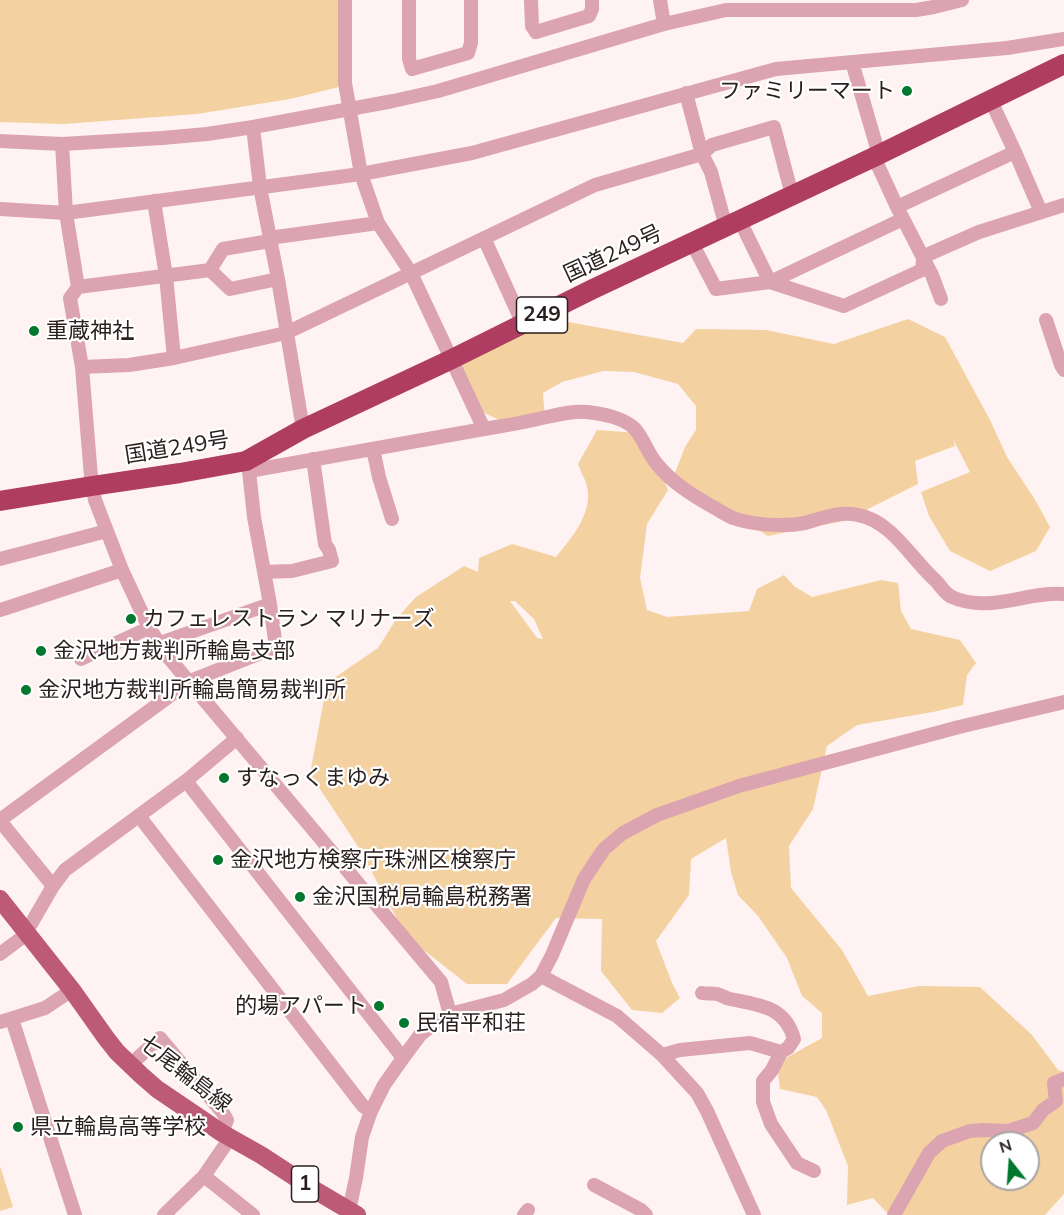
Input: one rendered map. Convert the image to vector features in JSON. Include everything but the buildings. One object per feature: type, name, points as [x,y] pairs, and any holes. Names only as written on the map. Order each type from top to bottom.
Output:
[{"type":"highway","name":"国道249号","points":[[0,501],[180,473],[247,466],[303,429],[593,289],[877,156],[1064,64]]},
{"type":"main road","name":"七尾輪島線","points":[[0,899],[72,990],[106,1038],[130,1065],[157,1089],[226,1136],[261,1155],[352,1214]]},
{"type":"street","points":[[345,0],[345,83],[361,174],[378,223],[411,273],[484,429]]},
{"type":"street","points":[[409,0],[409,59],[412,69],[468,53],[471,44],[471,0]]},
{"type":"street","points":[[531,0],[532,26],[536,32],[589,16],[592,0]]},
{"type":"street","points":[[660,0],[664,24]]},
{"type":"street","points":[[0,141],[62,144],[184,136],[253,127],[438,91],[664,24],[726,10],[916,10],[934,8],[962,0]]},
{"type":"street","points":[[0,209],[66,213],[361,174],[472,153],[776,69],[1007,48],[1064,39]]},
{"type":"street","points":[[852,62],[877,156],[900,213],[942,299]]},
{"type":"street","points":[[686,93],[702,154],[733,224],[770,282],[844,306],[922,270],[923,260],[929,255],[979,232],[1064,205]]},
{"type":"street","points":[[991,100],[1041,212]]},
{"type":"street","points":[[253,127],[260,187],[303,429]]},
{"type":"street","points":[[82,367],[129,365],[174,358],[286,333],[595,185],[702,154],[712,145],[774,127],[792,195]]},
{"type":"street","points":[[62,144],[66,213],[78,287],[70,298],[82,367],[92,486],[98,509],[122,570],[149,628],[169,658],[441,982],[450,1014]]},
{"type":"street","points":[[692,243],[716,289],[770,282],[1015,152]]},
{"type":"street","points":[[154,201],[166,276],[174,358]]},
{"type":"street","points":[[210,270],[223,249],[269,239],[378,223]]},
{"type":"street","points":[[484,238],[523,324]]},
{"type":"street","points":[[78,287],[210,270]]},
{"type":"street","points":[[210,270],[230,289],[278,279]]},
{"type":"street","points":[[1046,320],[1064,370]]},
{"type":"street","points":[[53,886],[0,821],[190,681],[276,647],[247,466],[313,459],[586,412],[619,418],[635,429],[656,462],[677,484],[732,518],[764,525],[782,525],[802,523],[837,514],[858,514],[878,521],[949,596],[982,603],[1002,602],[1052,593],[1064,594]]},
{"type":"street","points":[[373,449],[392,519]]},
{"type":"street","points":[[264,572],[292,571],[332,561],[325,544],[313,459]]},
{"type":"street","points":[[0,559],[107,531]]},
{"type":"street","points":[[0,610],[122,570]]},
{"type":"street","points":[[160,643],[270,604]]},
{"type":"street","points":[[81,659],[149,628]]},
{"type":"street","points":[[352,1214],[362,1137],[371,1111],[384,1085],[403,1058],[420,1035],[436,1022],[450,1014],[504,1000],[532,984],[541,976],[552,956],[584,879],[604,849],[623,833],[657,814],[739,786],[959,727],[1064,702]]},
{"type":"street","points":[[0,954],[26,931],[65,870],[186,781],[237,738]]},
{"type":"street","points":[[186,781],[403,1058]]},
{"type":"street","points":[[139,816],[363,1106],[371,1111]]},
{"type":"street","points":[[541,976],[617,1016],[662,1055],[697,1093],[754,1215]]},
{"type":"street","points":[[72,990],[45,1008],[6,1020],[75,1215]]},
{"type":"street","points":[[702,993],[717,994],[727,999],[769,1007],[790,1026],[794,1039],[788,1048],[781,1052],[772,1070],[763,1081],[763,1102],[771,1124],[797,1163],[814,1171]]},
{"type":"street","points":[[130,1065],[160,1038],[227,1120],[226,1136],[204,1176],[173,1212]]},
{"type":"street","points":[[662,1055],[680,1050],[750,1043],[781,1052]]},
{"type":"street","points":[[894,1215],[929,1154],[942,1142],[970,1131],[1008,1131],[1033,1123],[1043,1110],[1056,1101],[1054,1083],[1064,1079]]},
{"type":"street","points":[[204,1176],[253,1215]]},
{"type":"street","points":[[594,1185],[641,1210],[646,1215]]},
{"type":"shaded area","points":[[0,0],[339,0],[339,87],[290,99],[197,114],[64,124],[0,122]]},
{"type":"shaded area","points":[[552,319],[683,343],[696,329],[766,330],[834,344],[908,319],[945,337],[990,420],[1007,457],[1050,527],[1036,551],[990,571],[950,551],[929,516],[921,492],[970,472],[953,439],[955,446],[915,461],[918,484],[844,521],[768,536],[686,486],[675,473],[685,447],[696,430],[696,406],[678,384],[634,372],[603,371],[562,382],[543,393],[545,419],[504,422],[478,410],[459,365]]},
{"type":"shaded area","points":[[597,430],[638,433],[649,443],[668,490],[647,524],[640,578],[647,610],[667,617],[749,611],[757,589],[784,575],[794,586],[812,597],[881,580],[898,583],[901,611],[911,629],[960,640],[976,663],[967,675],[963,705],[857,725],[827,746],[813,809],[789,846],[791,888],[842,950],[868,996],[919,986],[980,987],[1032,1035],[1058,1070],[1064,1072],[1064,1194],[1045,1215],[889,1215],[873,1198],[847,1205],[848,1166],[826,1110],[817,1097],[780,1089],[777,1063],[822,1038],[822,1013],[802,996],[787,958],[758,916],[738,895],[731,872],[726,838],[691,859],[689,895],[656,941],[680,998],[662,1013],[632,1010],[601,971],[602,919],[556,918],[507,984],[467,984],[407,937],[357,845],[310,774],[327,683],[378,648],[397,618],[416,597],[464,566],[478,572],[479,558],[512,544],[556,557],[584,515],[587,506],[587,486],[578,464]],"holes":[[[510,601],[515,601],[534,619],[543,639],[537,638]]]},
{"type":"shaded area","points":[[0,1166],[13,1207],[0,1211]]},
{"type":"place","name":"ファミリーマート","points":[[907,91]]},
{"type":"place","name":"重蔵神社","points":[[34,331]]},
{"type":"place","name":"カフェレストラン マリナーズ","points":[[131,619]]},
{"type":"place","name":"金沢地方裁判所輪島支部","points":[[41,651]]},
{"type":"place","name":"金沢地方裁判所輪島簡易裁判所","points":[[26,690]]},
{"type":"place","name":"すなっくまゆみ","points":[[224,778]]},
{"type":"place","name":"金沢地方検察庁珠洲区検察庁","points":[[218,860]]},
{"type":"place","name":"金沢国税局輪島税務署","points":[[300,897]]},
{"type":"place","name":"的場アパート","points":[[379,1006]]},
{"type":"place","name":"民宿平和荘","points":[[404,1023]]},
{"type":"place","name":"県立輪島高等学校","points":[[18,1127]]}]
